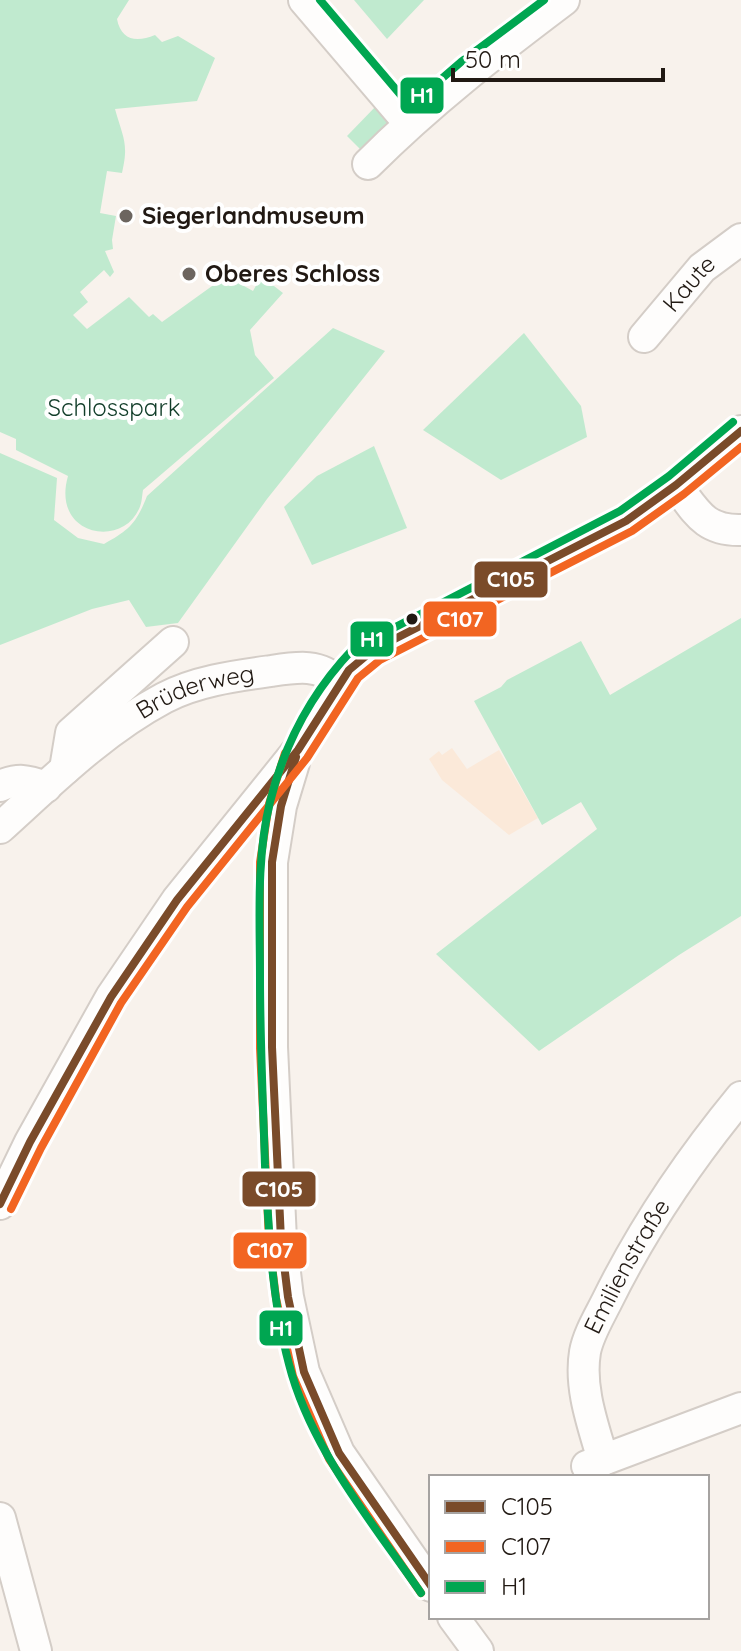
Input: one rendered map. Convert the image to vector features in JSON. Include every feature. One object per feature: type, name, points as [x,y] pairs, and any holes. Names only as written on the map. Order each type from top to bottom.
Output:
[{"type":"street","points":[[304,0],[409,123]]},
{"type":"street","points":[[368,164],[409,123],[468,72],[564,0]]},
{"type":"street","name":"Kaute","points":[[644,337],[702,268],[741,239]]},
{"type":"street","points":[[0,1204],[30,1142],[111,997],[177,900],[298,750],[349,670],[373,650],[626,521],[676,485],[741,431]]},
{"type":"street","points":[[676,485],[704,521],[716,527],[741,530]]},
{"type":"street","name":"Brüderweg","points":[[55,778],[71,733],[173,642]]},
{"type":"street","name":"Brüderweg","points":[[0,828],[55,778],[137,715],[166,697],[213,681],[298,667],[318,668],[331,674],[339,683]]},
{"type":"street","points":[[298,750],[281,806],[272,862],[272,1047],[281,1240],[288,1297],[304,1372],[339,1453],[429,1583]]},
{"type":"street","points":[[0,786],[15,779],[55,778]]},
{"type":"street","name":"Emilienstraße","points":[[741,1097],[627,1260],[586,1350],[584,1380],[595,1463],[741,1408]]},
{"type":"street","points":[[0,1165],[17,1156],[30,1142]]},
{"type":"street","points":[[0,1518],[36,1651]]},
{"type":"street","points":[[454,1619],[478,1651]]},
{"type":"shaded area","points":[[452,748],[467,769],[499,750],[538,818],[509,835],[442,780],[429,759],[439,751],[442,755]]},
{"type":"green space","name":"Schlosspark","points":[[0,0],[129,0],[117,19],[122,31],[130,38],[142,39],[155,35],[162,42],[178,36],[215,58],[197,101],[115,109],[124,141],[124,163],[122,173],[107,171],[100,213],[116,216],[113,249],[105,251],[114,272],[110,277],[104,270],[80,292],[88,302],[73,315],[87,329],[129,297],[149,317],[153,314],[162,322],[226,276],[253,291],[261,276],[283,293],[250,330],[255,355],[274,378],[143,490],[139,509],[130,521],[118,529],[104,532],[90,530],[78,523],[69,512],[65,496],[68,476],[16,450],[16,439],[0,432]]},
{"type":"green space","points":[[354,0],[424,0],[387,39]]},
{"type":"green space","points":[[378,104],[394,120],[363,152],[347,136]]},
{"type":"green space","points":[[333,328],[385,351],[267,499],[178,623],[146,627],[129,600],[92,609],[0,645],[0,453],[57,478],[54,520],[78,538],[104,544],[131,525],[147,496]]},
{"type":"green space","points":[[524,333],[581,406],[587,437],[501,480],[423,430]]},
{"type":"green space","points":[[374,446],[407,528],[312,565],[284,507],[317,476]]},
{"type":"green space","points":[[741,618],[741,916],[539,1051],[436,954],[597,829],[581,802],[542,825],[474,701],[581,641],[610,695]]},
{"type":"transit line","name":"H1","points":[[320,0],[410,106],[461,62],[544,0]]},
{"type":"transit line","name":"H1","points":[[421,1593],[348,1488],[316,1433],[292,1375],[280,1323],[268,1218],[260,1024],[259,911],[261,867],[270,802],[283,760],[301,720],[325,683],[353,649],[620,511],[669,476],[733,422]]},
{"type":"transit line","name":"C105","points":[[0,1204],[30,1142],[111,997],[177,900],[298,750],[349,670],[373,650],[626,521],[676,485],[741,431]]},
{"type":"transit line","name":"C107","points":[[11,1209],[121,1003],[187,907],[307,758],[358,678],[380,660],[632,531],[684,494],[741,447]]},
{"type":"transit line","name":"C107","points":[[285,753],[269,804],[260,862],[260,1048],[269,1241],[276,1298],[293,1376],[329,1459],[421,1593]]},
{"type":"transit line","name":"C105","points":[[296,757],[281,806],[272,862],[272,1047],[281,1240],[288,1297],[304,1372],[339,1453],[429,1583]]},
{"type":"place","name":"Siegerlandmuseum","points":[[126,216]]},
{"type":"place","name":"Oberes Schloss","points":[[189,274]]}]
